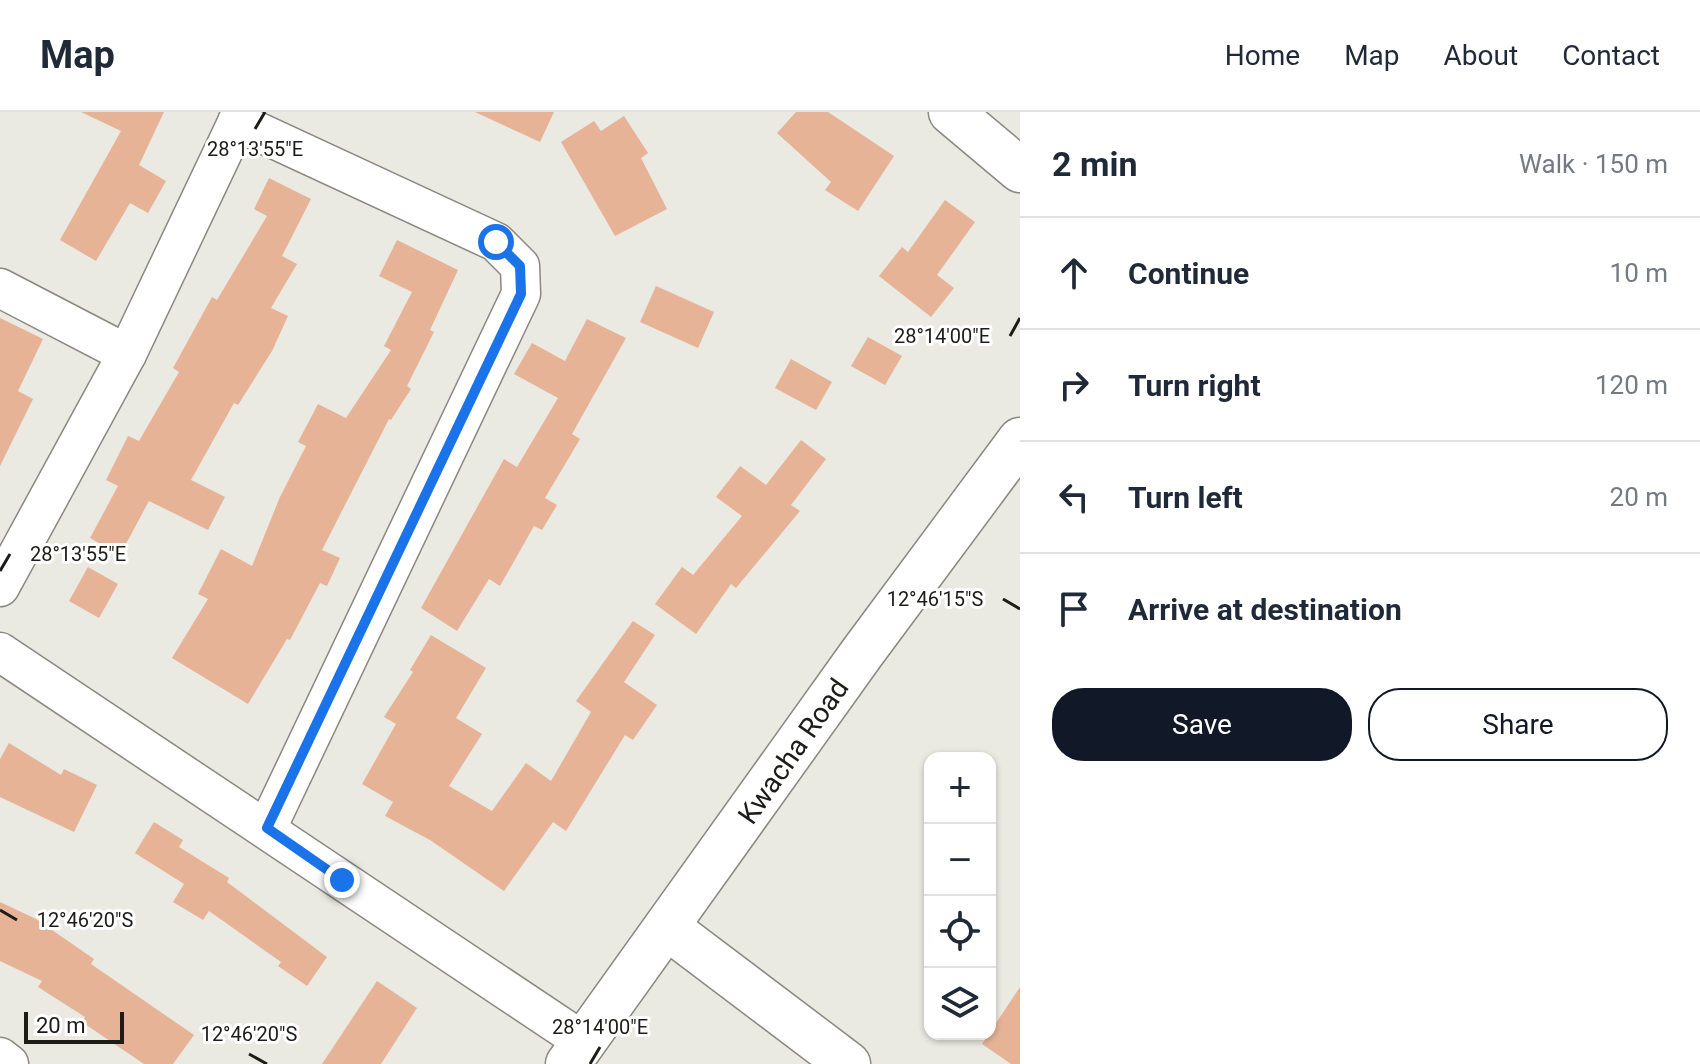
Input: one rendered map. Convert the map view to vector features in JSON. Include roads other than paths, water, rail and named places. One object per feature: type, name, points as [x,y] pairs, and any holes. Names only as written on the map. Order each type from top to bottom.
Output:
[{"type":"main road","points":[[951,112],[1020,170]]},
{"type":"main road","name":"Kwacha Road","points":[[576,1053],[862,653],[1020,440]]},
{"type":"main road","points":[[668,928],[848,1064]]},
{"type":"street","points":[[0,587],[127,354],[240,117],[496,242],[520,266],[521,294],[267,828]]},
{"type":"street","points":[[0,288],[127,354]]},
{"type":"street","points":[[0,652],[267,828],[576,1053]]},
{"type":"street","points":[[0,1057],[9,1064]]}]
